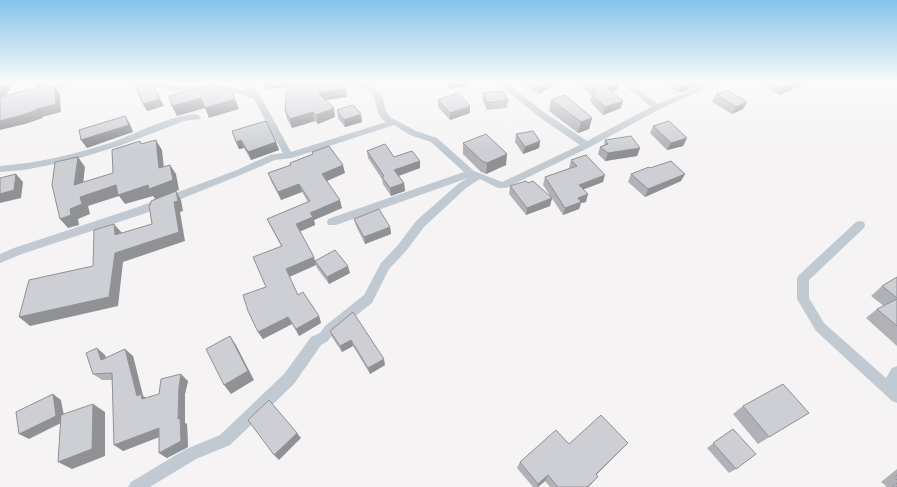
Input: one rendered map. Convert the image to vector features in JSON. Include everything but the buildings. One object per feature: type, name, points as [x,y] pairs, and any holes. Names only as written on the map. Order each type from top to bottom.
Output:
[{"type":"street","points":[[261,105],[289,156]]},
{"type":"street","points":[[381,105],[386,118],[413,133],[434,140],[474,175],[489,179],[502,186],[662,105]]},
{"type":"street","points":[[528,105],[574,138],[587,144]]},
{"type":"street","points":[[0,169],[27,168],[85,154],[184,118],[197,117]]},
{"type":"street","points":[[0,259],[18,251],[142,210],[240,172],[273,157],[289,156],[395,122]]},
{"type":"street","points":[[332,222],[474,175]]},
{"type":"street","points":[[136,487],[191,454],[225,440],[289,379],[316,342],[368,298],[385,266],[402,248],[420,224],[474,175]]},
{"type":"street","points":[[860,225],[803,278],[803,298],[820,326],[892,392],[897,372]]}]
